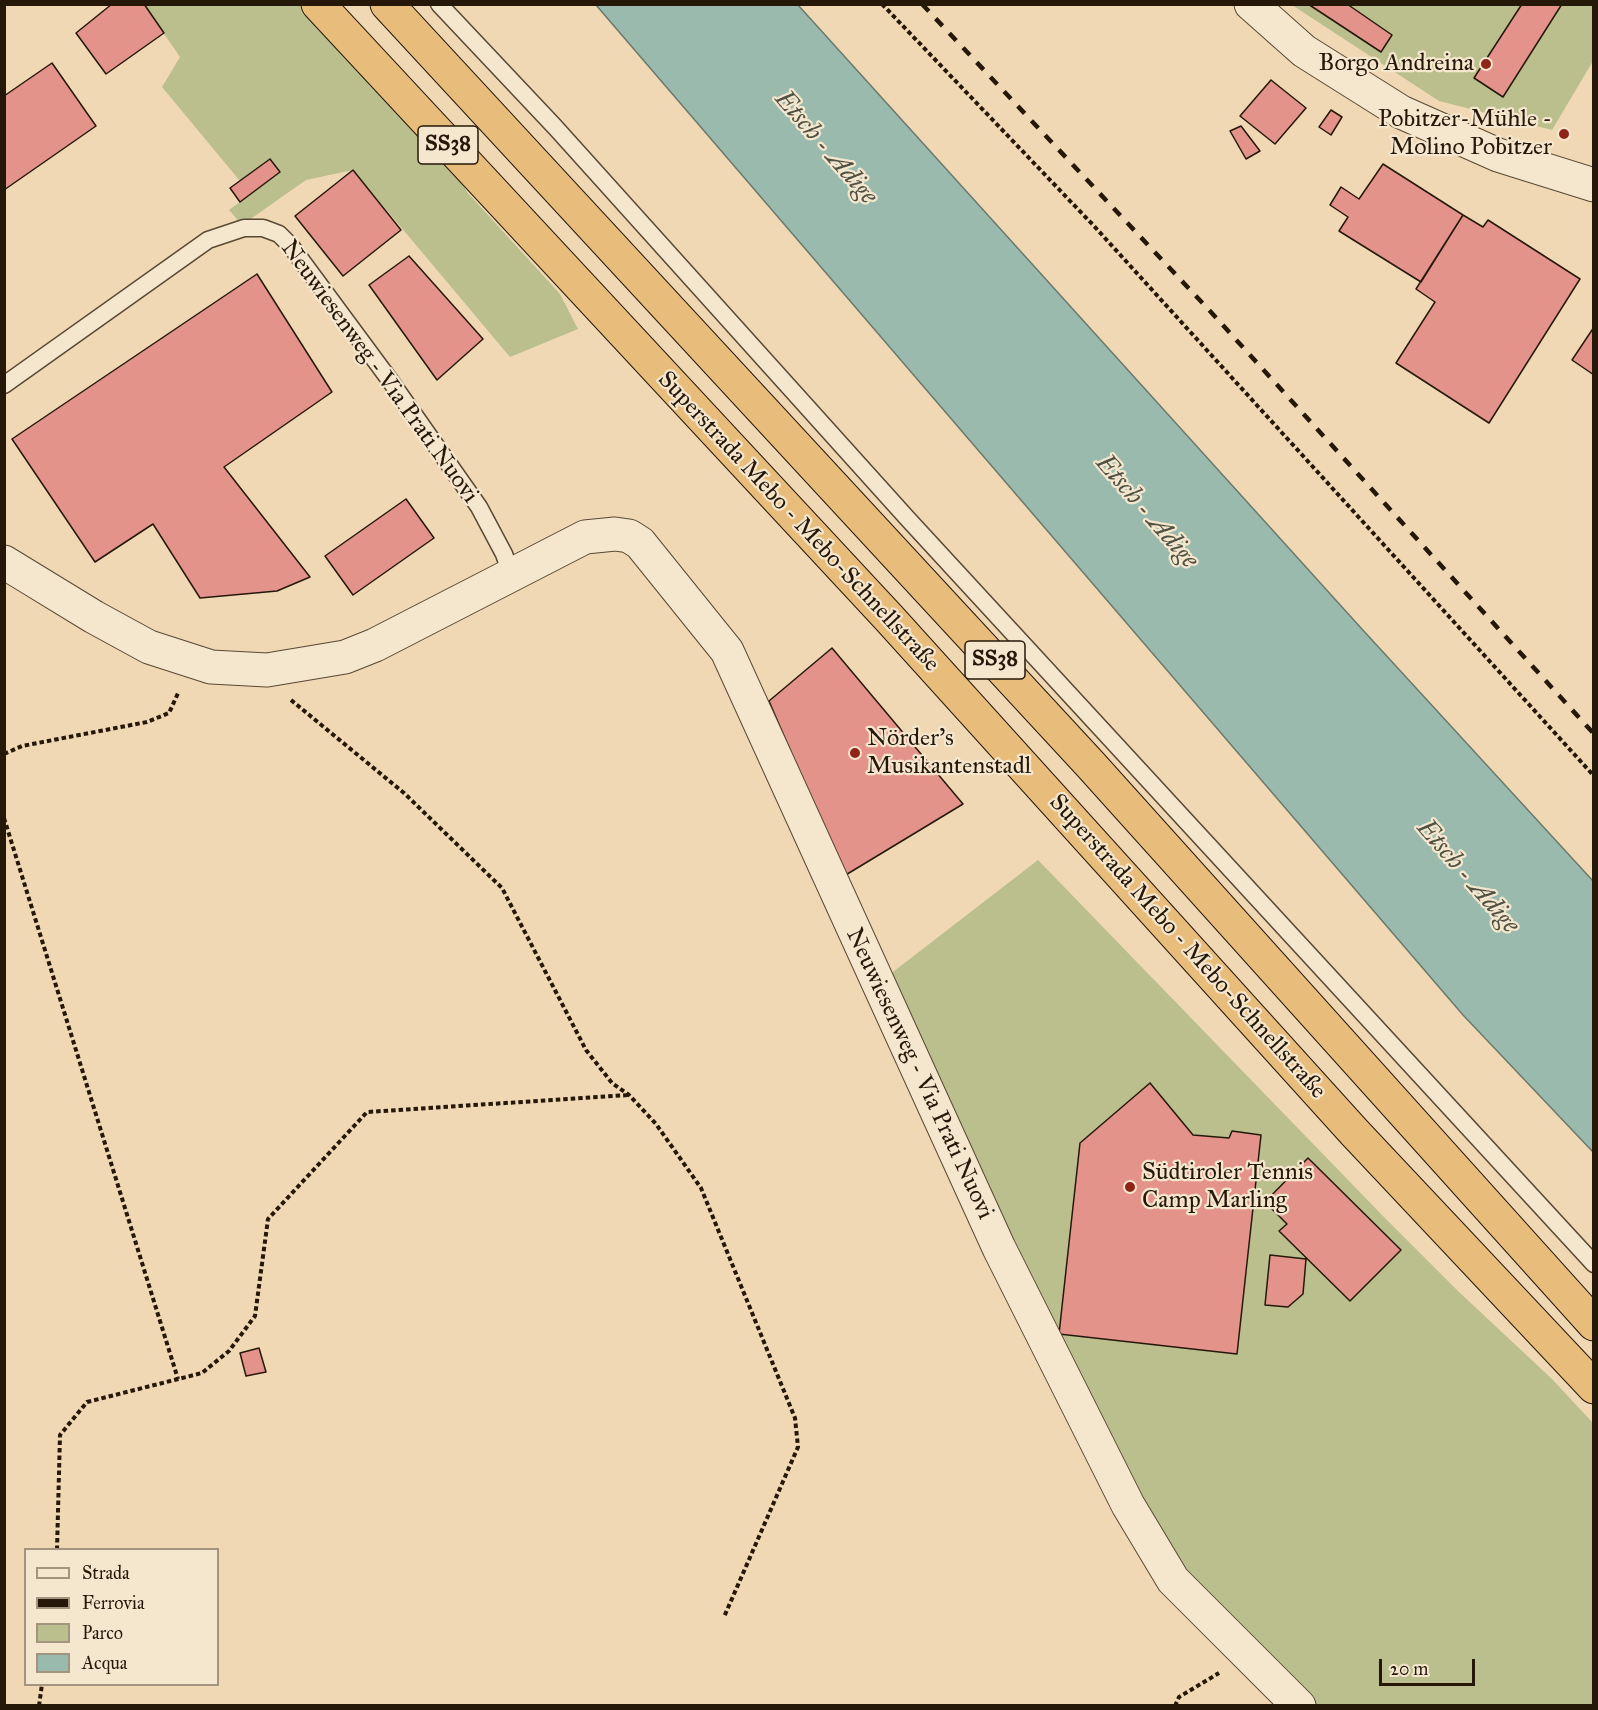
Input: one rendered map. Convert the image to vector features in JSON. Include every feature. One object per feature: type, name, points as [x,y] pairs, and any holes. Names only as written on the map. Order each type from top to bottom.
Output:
[{"type":"highway","name":"Superstrada Mebo - Mebo-Schnellstraße","points":[[318,4],[889,618],[1355,1133],[1593,1387]]},
{"type":"highway","name":"Superstrada Mebo - Mebo-Schnellstraße","points":[[387,4],[1090,764],[1593,1324]]},
{"type":"street","points":[[1251,4],[1304,51],[1401,111],[1498,154],[1593,185]]},
{"type":"street","name":"Neuwiesenweg - Via Prati Nuovi","points":[[4,562],[149,647],[211,667],[267,670],[345,657],[375,645],[585,537],[601,534],[629,536],[651,555],[727,651],[999,1248],[1128,1505],[1173,1580],[1299,1706]]},
{"type":"lane","points":[[439,4],[555,127],[923,536],[1593,1264]]},
{"type":"lane","name":"Neuwiesenweg - Via Prati Nuovi","points":[[4,385],[208,240],[244,228],[263,228],[279,234],[290,245],[389,379],[479,507],[504,555],[511,574]]},
{"type":"path","points":[[882,4],[1094,226],[1593,776]]},
{"type":"path","points":[[4,754],[22,746],[147,722],[169,712],[190,662]]},
{"type":"path","points":[[267,670],[276,689],[310,714],[404,793],[502,888],[586,1050],[612,1083],[629,1095],[656,1124],[701,1188],[795,1418],[798,1447],[724,1617]]},
{"type":"path","points":[[4,818],[178,1379]]},
{"type":"path","points":[[57,1548],[60,1435],[87,1402],[202,1373],[229,1351],[255,1316],[268,1219],[367,1112],[629,1095]]},
{"type":"path","points":[[1175,1706],[1179,1697],[1225,1669]]},
{"type":"path","points":[[39,1706],[42,1686]]},
{"type":"green space","points":[[144,5],[318,5],[430,126],[467,192],[560,294],[578,329],[510,357],[353,170],[306,180],[242,225],[229,210],[280,172],[270,159],[240,181],[162,87],[180,57]]},
{"type":"green space","name":"Borgo Andreina","points":[[1292,5],[1593,5],[1593,61],[1552,130],[1439,101]]},
{"type":"green space","points":[[1038,860],[1382,1215],[1459,1292],[1552,1379],[1593,1423],[1593,1705],[1276,1705],[1246,1677],[1144,1506],[1005,1238],[889,975]]},
{"type":"water","name":"Etsch - Adige","points":[[596,5],[798,5],[1593,881],[1593,1152],[1463,1015]]},
{"type":"building","points":[[112,4],[144,4],[164,33],[106,74],[76,33]]},
{"type":"building","points":[[1308,4],[1347,4],[1392,35],[1381,52]]},
{"type":"building","points":[[1522,4],[1562,4],[1503,97],[1474,78]]},
{"type":"building","points":[[52,63],[96,126],[4,190],[4,96]]},
{"type":"building","points":[[1271,80],[1306,108],[1275,144],[1240,116]]},
{"type":"building","points":[[1331,110],[1342,117],[1331,135],[1319,127]]},
{"type":"building","points":[[1241,126],[1260,151],[1246,159],[1230,131]]},
{"type":"building","points":[[270,159],[280,172],[240,202],[230,188]]},
{"type":"building","points":[[1383,164],[1463,215],[1421,282],[1339,231],[1348,217],[1330,205],[1341,187],[1359,199]]},
{"type":"building","points":[[353,170],[401,230],[343,276],[295,216]]},
{"type":"building","points":[[1463,215],[1483,227],[1488,220],[1580,279],[1489,423],[1396,363],[1435,302],[1416,289]]},
{"type":"building","points":[[409,256],[483,339],[437,380],[369,285]]},
{"type":"building","points":[[257,274],[332,392],[224,467],[310,577],[277,591],[200,598],[153,524],[95,562],[12,439]]},
{"type":"building","points":[[1594,327],[1594,375],[1572,360]]},
{"type":"building","points":[[406,499],[434,538],[353,595],[325,556]]},
{"type":"building","name":"Nörder's Musikantenstadl","points":[[832,648],[963,804],[844,876],[769,701]]},
{"type":"building","points":[[1150,1083],[1193,1135],[1229,1138],[1232,1131],[1261,1135],[1237,1354],[1059,1334],[1080,1143]]},
{"type":"building","points":[[1308,1158],[1401,1250],[1350,1301],[1279,1231],[1287,1224],[1265,1202]]},
{"type":"building","points":[[1270,1255],[1306,1259],[1303,1294],[1288,1307],[1265,1305]]},
{"type":"building","points":[[259,1348],[266,1372],[246,1376],[240,1353]]},
{"type":"railway","points":[[922,4],[1210,311],[1594,734]]},
{"type":"place","name":"Borgo Andreina","points":[[1486,64]]},
{"type":"place","name":"Pobitzer-Mühle - Molino Pobitzer","points":[[1564,134]]},
{"type":"place","name":"Nörder's Musikantenstadl","points":[[855,753]]},
{"type":"place","name":"Südtiroler Tennis Camp Marling","points":[[1130,1187]]}]
